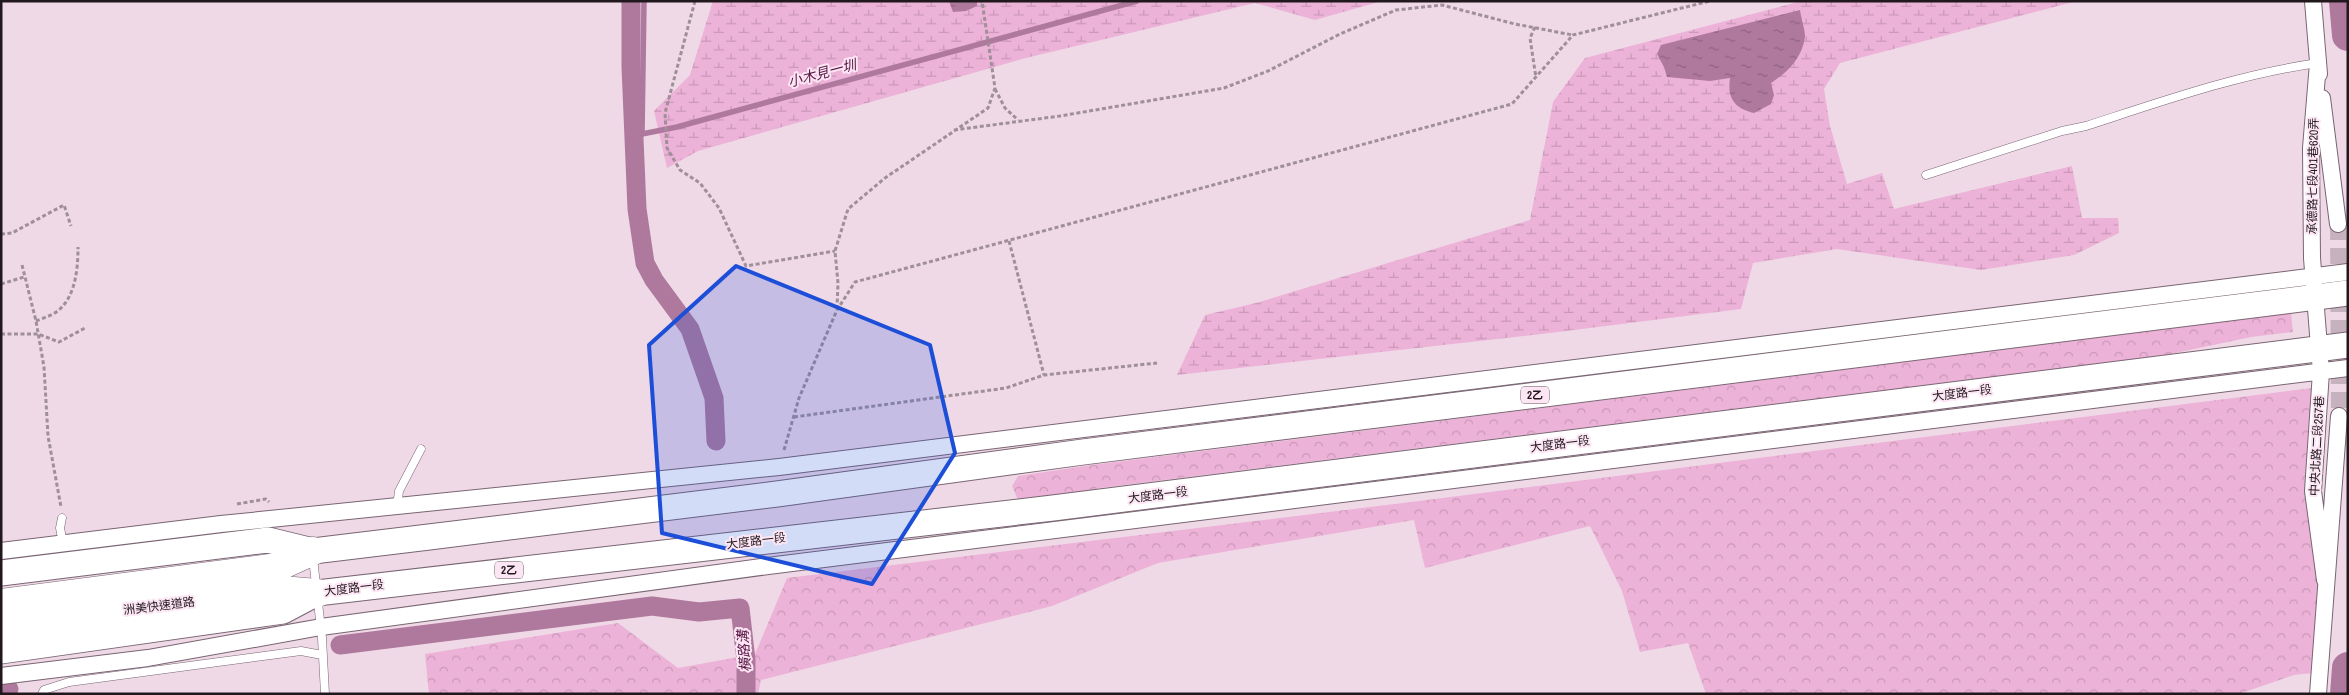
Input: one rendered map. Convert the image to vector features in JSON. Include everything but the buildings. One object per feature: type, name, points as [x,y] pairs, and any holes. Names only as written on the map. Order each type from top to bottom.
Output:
[{"type":"highway","name":"洲美快速道路","points":[[1,626],[278,567],[312,550]]},
{"type":"highway","name":"洲美快速道路","points":[[1,602],[281,590],[317,593]]},
{"type":"main road","name":"2乙","points":[[1,573],[268,540],[312,550],[696,504],[2314,286],[2348,293]]},
{"type":"main road","name":"2乙","points":[[2320,360],[2348,345]]},
{"type":"main road","name":"大度路一段","points":[[1,651],[283,611],[317,593],[2320,360]]},
{"type":"street","name":"承德路七段401巷620弄","points":[[2313,1],[2318,63],[2338,224]]},
{"type":"street","name":"承德路七段401巷620弄","points":[[2314,286],[2311,148],[2318,63]]},
{"type":"street","points":[[1,551],[222,524],[779,467],[2314,286],[2348,272]]},
{"type":"street","name":"中央北路二段257巷","points":[[2314,286],[2320,360],[2313,491],[2325,580]]},
{"type":"street","points":[[2320,360],[2348,368]]},
{"type":"street","name":"大度路一段","points":[[1,676],[148,658],[768,566],[2320,360]]},
{"type":"street","name":"中央北路二段257巷","points":[[2318,694],[2325,580],[2339,416]]},
{"type":"lane","points":[[1926,175],[2062,131],[2086,126],[2236,79],[2284,68],[2318,63]]},
{"type":"lane","points":[[397,507],[399,491],[421,449]]},
{"type":"lane","points":[[62,518],[60,528],[63,543]]},
{"type":"lane","points":[[312,550],[322,633],[324,694]]},
{"type":"lane","points":[[42,694],[44,690],[70,682],[301,651],[323,652]]},
{"type":"path","points":[[695,1],[665,113],[667,148],[680,170],[700,183],[719,208],[746,266],[835,251]]},
{"type":"path","points":[[982,1],[996,88],[1006,108],[1018,120]]},
{"type":"path","points":[[954,130],[1018,120],[1060,116],[1224,88],[1268,71],[1340,34],[1396,10],[1442,5],[1515,24],[1574,35],[1710,1]]},
{"type":"path","points":[[1535,27],[1530,38],[1536,79]]},
{"type":"path","points":[[779,467],[799,398],[837,310],[855,282],[1512,104],[1574,35]]},
{"type":"path","points":[[837,310],[838,283],[835,251],[848,209],[885,178],[988,108],[996,88]]},
{"type":"path","points":[[1,234],[12,233],[64,205],[71,226]]},
{"type":"path","points":[[1009,241],[1044,376]]},
{"type":"path","points":[[36,321],[60,310],[72,292],[78,264],[78,247]]},
{"type":"path","points":[[22,265],[36,321],[44,368],[48,436],[57,478],[62,518]]},
{"type":"path","points":[[1,284],[24,277]]},
{"type":"path","points":[[1,334],[38,334],[59,342],[85,328]]},
{"type":"path","points":[[794,417],[1006,388],[1044,376],[1157,363]]},
{"type":"highlighted area","points":[[736,266],[930,345],[955,453],[872,584],[662,533],[649,345]]},
{"type":"green space","points":[[713,1],[1382,1],[1315,20],[1255,3],[1026,58],[698,151],[667,168],[654,111],[690,75]]},
{"type":"green space","points":[[1802,1],[2077,1],[1840,63],[1824,89],[1830,126],[1847,184],[1882,173],[1894,209],[2072,166],[2082,218],[2118,218],[2119,233],[2074,255],[1981,270],[1837,249],[1753,263],[1741,309],[1542,334],[1177,375],[1205,315],[1256,303],[1530,220],[1553,102],[1585,58]]},
{"type":"green space","points":[[2291,313],[2293,332],[2251,337],[2166,355],[1100,488],[1034,501],[1018,500],[1012,486],[1018,476],[1092,465]]},
{"type":"green space","points":[[2312,388],[2321,512],[2313,673],[2294,675],[2239,694],[1706,694],[1688,643],[1640,652],[1622,591],[1590,526],[1425,568],[1414,520],[1158,563],[1052,606],[761,680],[758,694],[429,694],[425,654],[618,623],[678,668],[755,654],[787,578],[1411,502]]},
{"type":"water","points":[[949,1],[977,1],[977,6],[966,11],[953,12]]},
{"type":"water","points":[[1800,10],[1805,37],[1801,52],[1793,64],[1771,83],[1774,95],[1771,104],[1754,113],[1741,108],[1733,101],[1729,85],[1730,78],[1710,81],[1667,77],[1657,54],[1661,45]]},
{"type":"waterway","points":[[631,1],[631,67],[637,209],[645,263],[654,280],[690,329],[714,398],[716,441]]},
{"type":"waterway","name":"小木見一圳","points":[[644,1],[642,134],[677,127],[1137,1]]},
{"type":"waterway","points":[[2345,1],[2348,35]]},
{"type":"waterway","name":"橫路溝","points":[[340,645],[652,606],[699,612],[740,608],[746,660],[746,694]]},
{"type":"waterway","points":[[2346,694],[2348,668]]},
{"type":"waterway","points":[[1,690],[9,689]]},
{"type":"tunnel","points":[[2338,224],[2339,416]]}]
